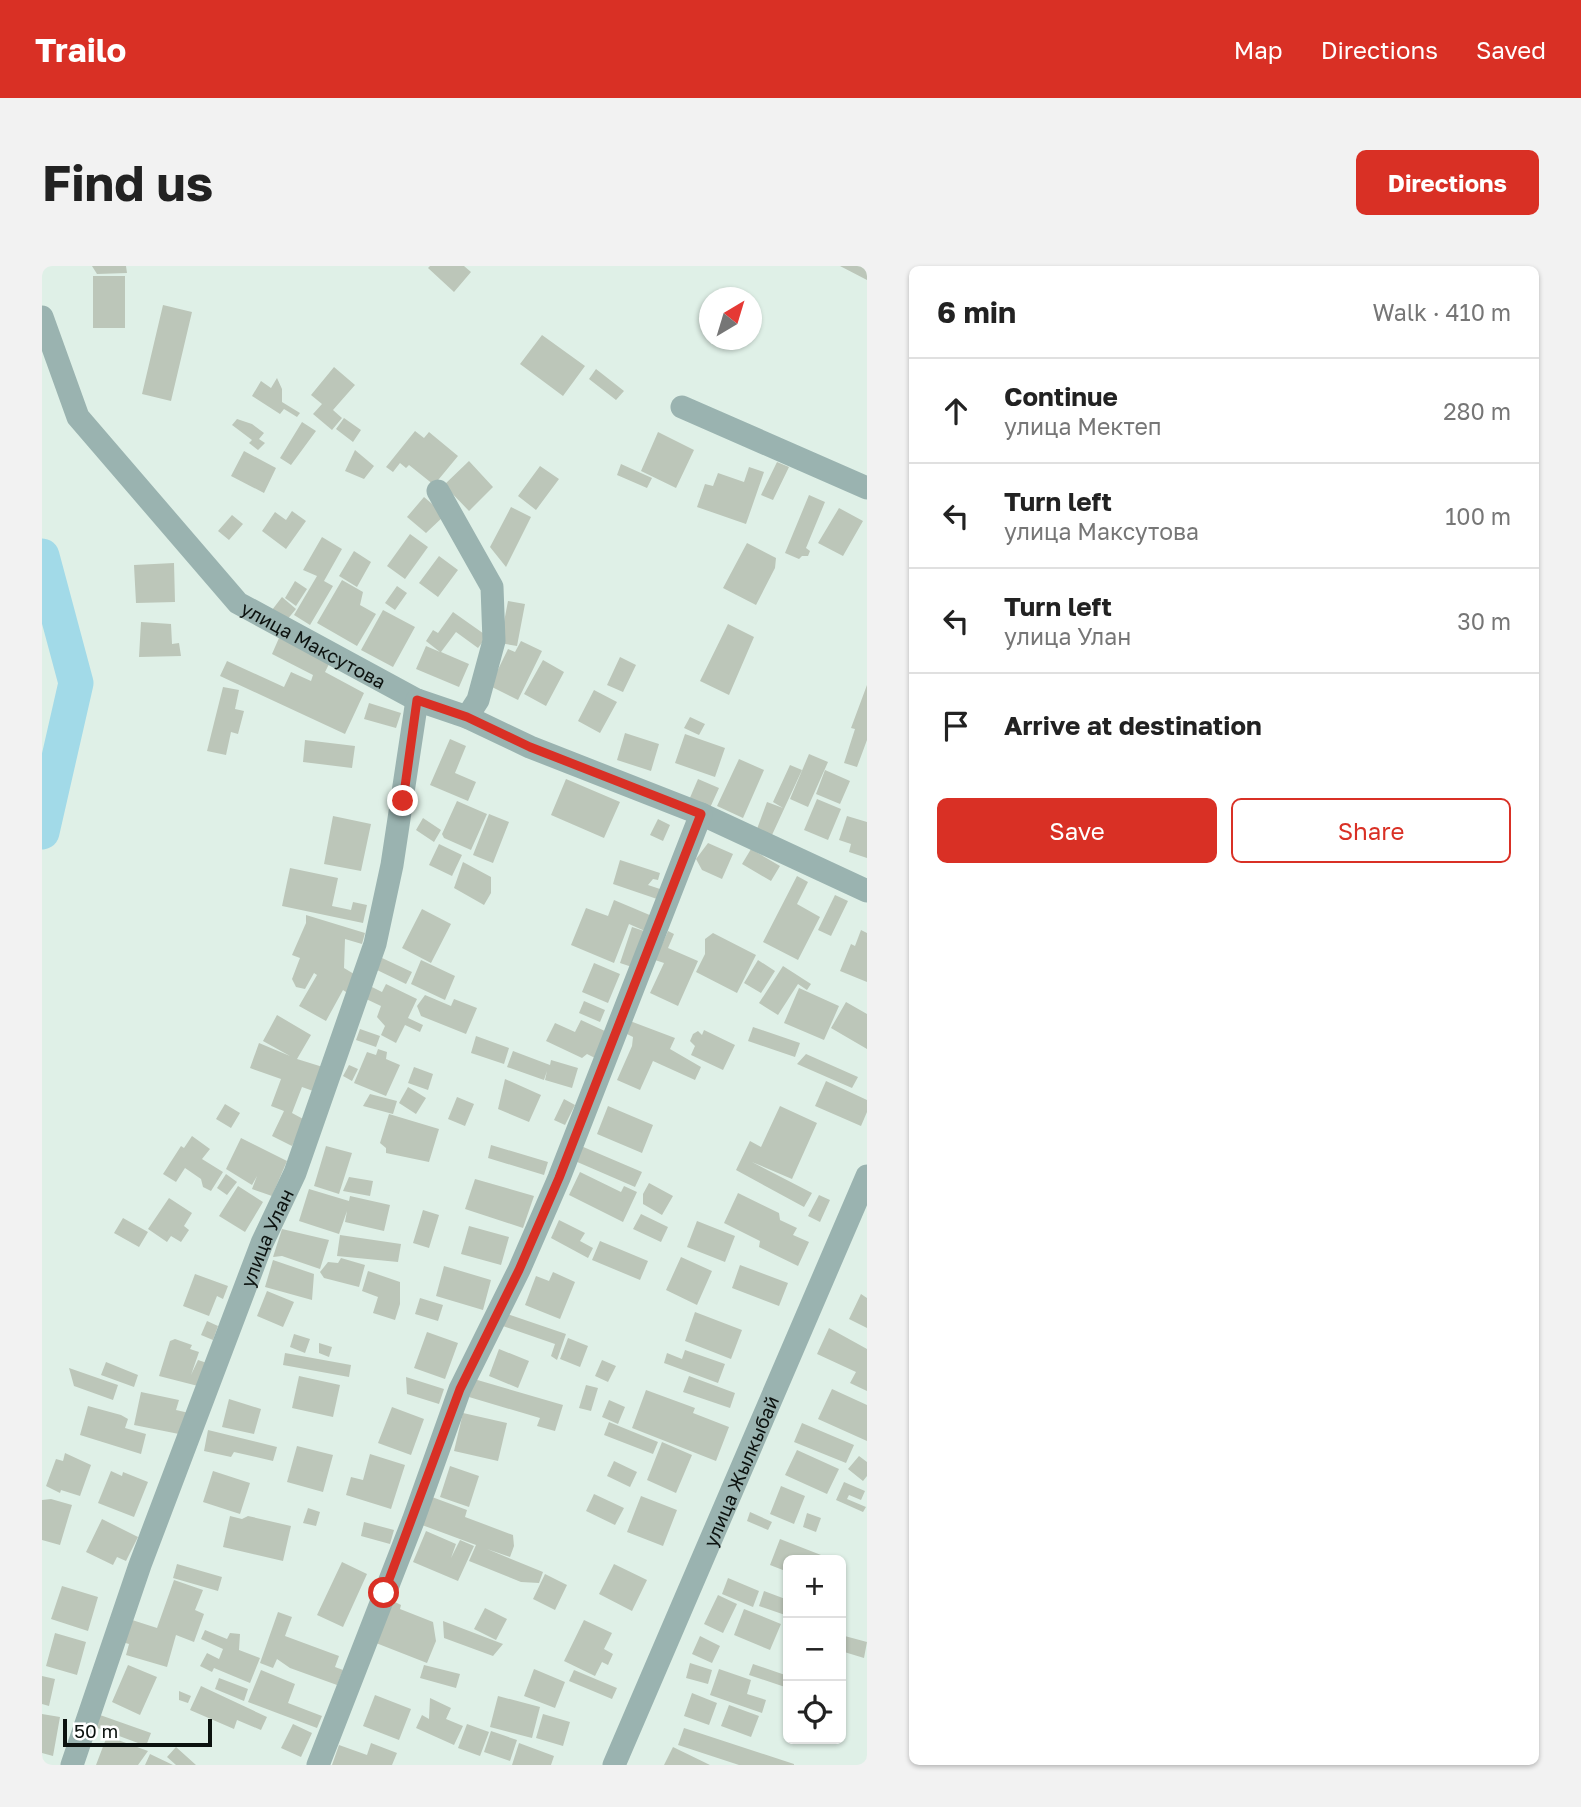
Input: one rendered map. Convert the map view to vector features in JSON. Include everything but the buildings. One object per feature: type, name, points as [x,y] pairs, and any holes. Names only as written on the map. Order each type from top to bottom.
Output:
[{"type":"street","name":"улица Максутова","points":[[42,317],[78,417],[238,603],[417,700],[467,717],[530,747],[701,814],[867,891]]},
{"type":"street","points":[[682,407],[867,488]]},
{"type":"street","points":[[438,491],[492,586],[494,640],[478,700],[467,717]]},
{"type":"street","name":"улица Улан","points":[[72,1765],[140,1565],[262,1243],[300,1161],[375,944],[392,865],[417,700]]},
{"type":"street","points":[[318,1765],[413,1521],[460,1389],[519,1270],[559,1178],[701,814]]},
{"type":"street","name":"улица Жылкыбай","points":[[614,1765],[867,1176]]},
{"type":"waterway","points":[[42,556],[76,683],[42,832]]},
{"type":"route","points":[[384,1593],[460,1389],[519,1270],[559,1178],[701,814],[530,747],[467,717],[417,700],[403,801]]}]
